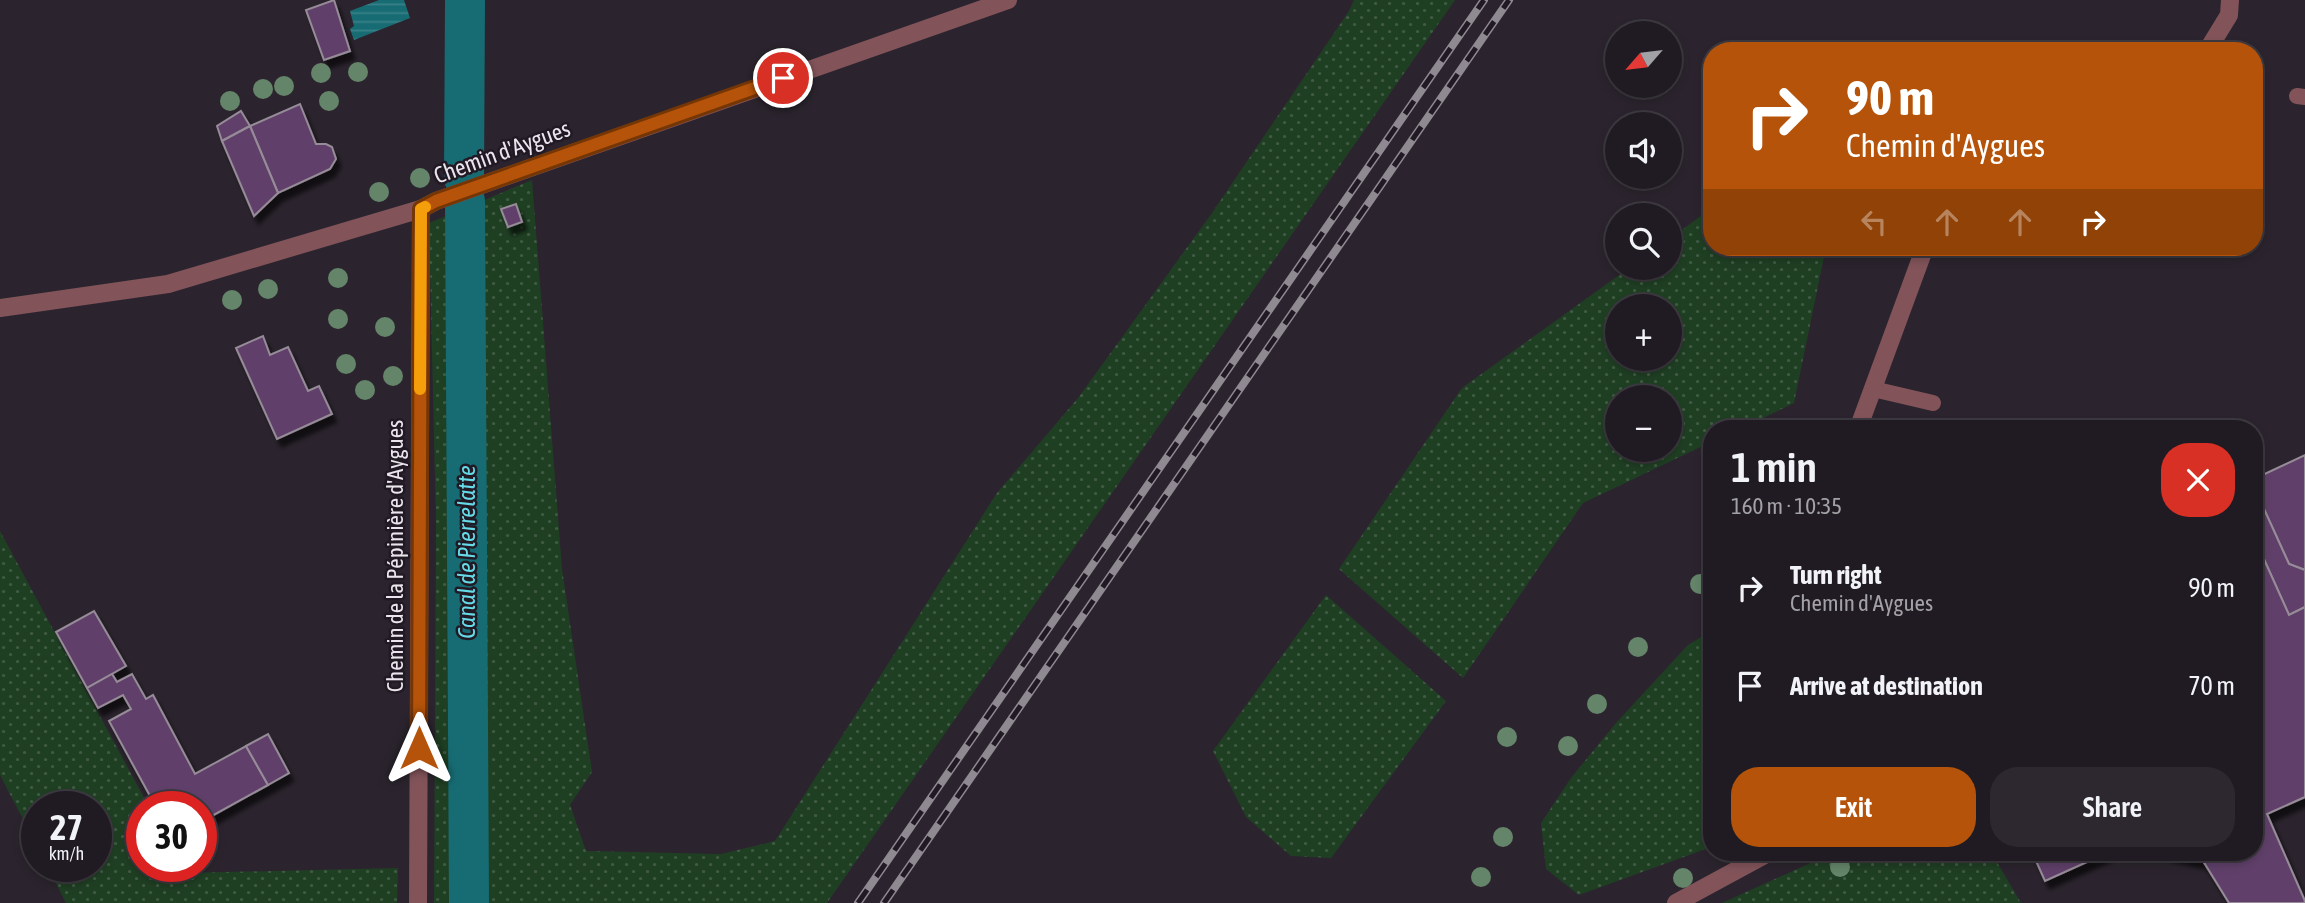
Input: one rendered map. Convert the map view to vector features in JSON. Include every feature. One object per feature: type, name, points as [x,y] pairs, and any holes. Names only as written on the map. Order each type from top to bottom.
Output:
[{"type":"street","name":"Chemin d'Aygues","points":[[0,308],[168,284],[421,209],[436,201],[1008,0]]},
{"type":"street","points":[[2212,42],[2229,15],[2230,0]]},
{"type":"street","name":"Chemin de la Pépinière d'Aygues","points":[[418,903],[421,209]]},
{"type":"street","points":[[1861,420],[1922,256]]},
{"type":"street","points":[[1676,903],[1753,861]]},
{"type":"lane","points":[[1873,389],[1933,403]]},
{"type":"green space","points":[[1354,0],[1455,0],[827,903],[434,903],[436,522],[429,223],[532,180],[562,569],[592,772],[570,805],[586,851],[721,854],[775,841],[997,493],[1078,398],[1212,213]]},
{"type":"green space","points":[[1702,215],[1703,256],[1824,256],[1794,403],[1759,420],[1703,420],[1703,446],[1682,456],[1682,385],[1605,385],[1605,462],[1669,462],[1583,503],[1463,678],[1339,569],[1462,388],[1612,280],[1682,280],[1682,230]]},
{"type":"green space","points":[[0,531],[140,791],[126,791],[126,882],[217,882],[217,872],[398,868],[397,903],[66,903],[55,882],[112,882],[112,791],[21,791],[21,815],[0,775]]},
{"type":"green space","points":[[1326,595],[1446,701],[1331,858],[1291,856],[1246,817],[1213,751]]},
{"type":"green space","points":[[1703,636],[1703,850],[1579,895],[1546,869],[1541,823],[1571,778],[1616,723],[1688,645]]},
{"type":"green space","points":[[1815,861],[1996,861],[2021,903],[1722,903]]},
{"type":"water","points":[[379,0],[404,0],[410,18],[354,40],[350,29],[354,26],[350,11]]},
{"type":"building","points":[[334,0],[350,51],[324,60],[306,10]]},
{"type":"building","points":[[300,104],[316,144],[332,147],[336,159],[330,169],[278,193],[250,126]]},
{"type":"building","points":[[241,111],[250,126],[222,141],[217,126]]},
{"type":"building","points":[[250,126],[278,193],[254,216],[222,141]]},
{"type":"building","points":[[516,204],[522,222],[508,227],[501,209]]},
{"type":"building","points":[[263,336],[270,355],[288,347],[308,391],[319,386],[332,414],[277,439],[236,348]]},
{"type":"building","points":[[2305,455],[2305,570],[2289,564],[2263,507],[2263,475]]},
{"type":"building","points":[[2263,507],[2289,564],[2305,570],[2305,607],[2289,615],[2263,557]]},
{"type":"building","points":[[2263,557],[2289,615],[2305,607],[2305,797],[2267,814],[2305,901],[2229,903],[2203,861],[2263,861]]},
{"type":"building","points":[[94,611],[126,666],[87,688],[56,632]]},
{"type":"building","points":[[112,674],[117,682],[132,674],[146,699],[153,695],[195,774],[246,746],[268,785],[217,813],[217,791],[147,791],[109,721],[131,709],[123,695],[98,708],[87,688]]},
{"type":"building","points":[[268,734],[289,773],[268,785],[246,746]]},
{"type":"building","points":[[2036,861],[2089,861],[2045,881]]},
{"type":"waterway","name":"Canal de Pierrelatte","points":[[464,178],[465,0]]},
{"type":"waterway","name":"Canal de Pierrelatte","points":[[465,201],[469,903]]},
{"type":"railway","points":[[858,903],[1484,0]]},
{"type":"railway","points":[[884,903],[1509,0]]},
{"type":"slow traffic","points":[[420,389],[421,209],[425,207]]},
{"type":"route","points":[[419,748],[421,209],[436,201],[783,78]]}]
